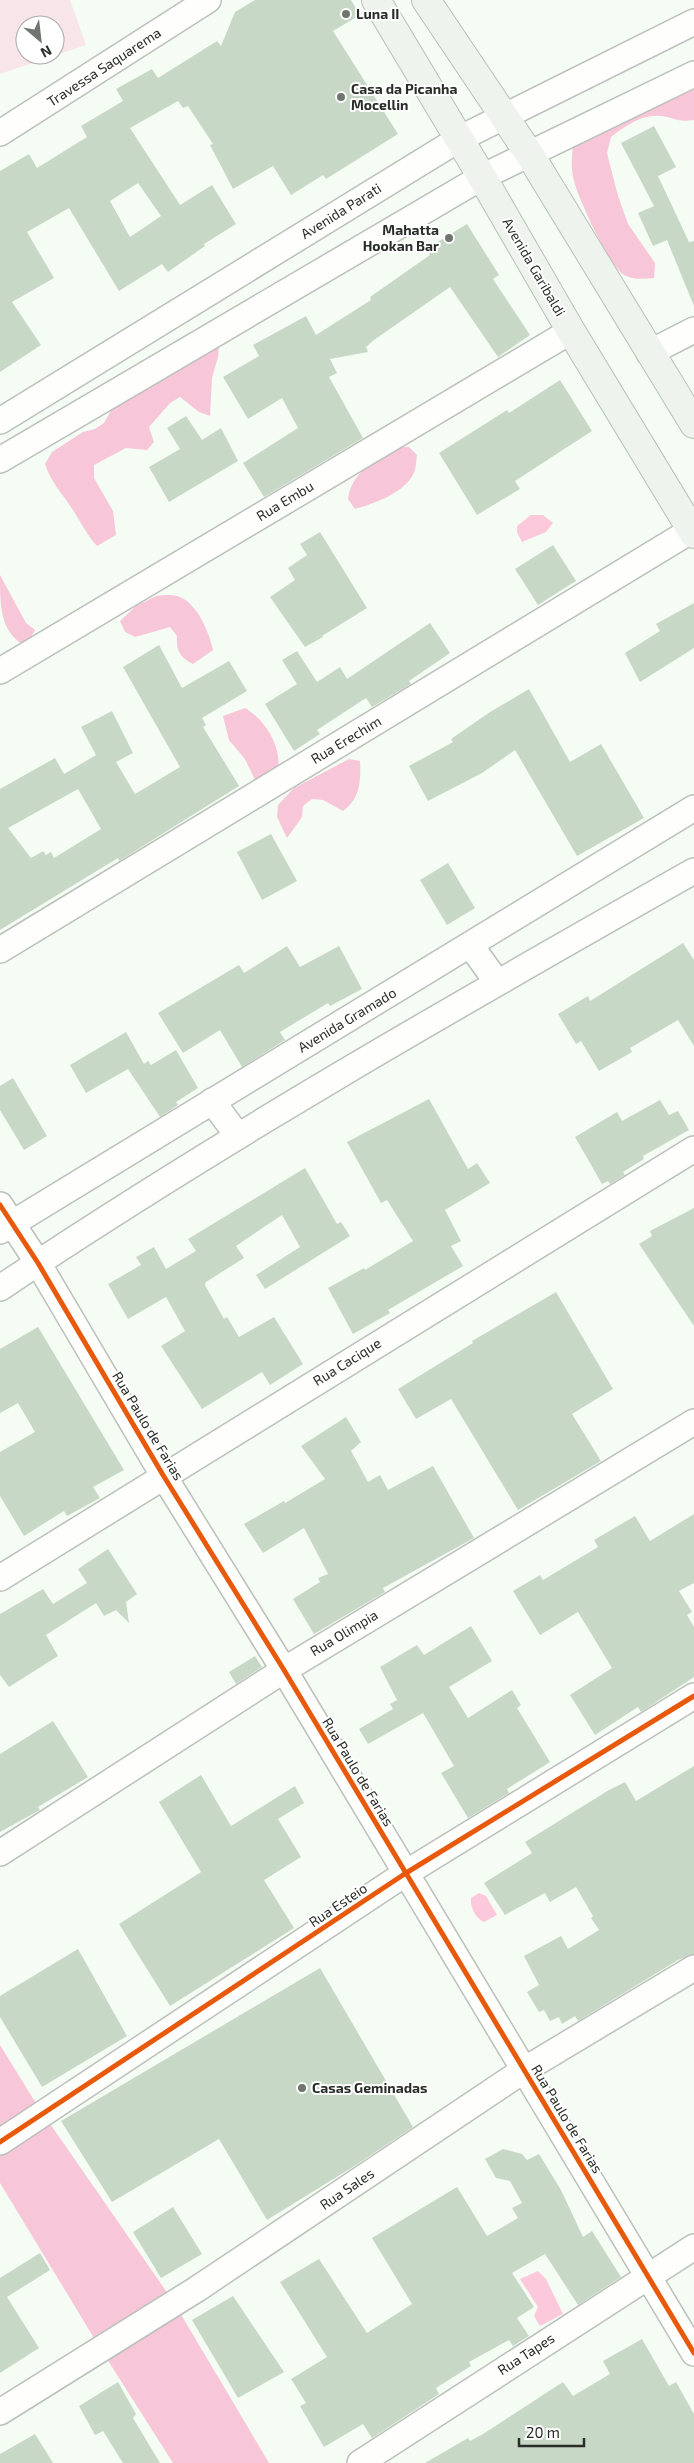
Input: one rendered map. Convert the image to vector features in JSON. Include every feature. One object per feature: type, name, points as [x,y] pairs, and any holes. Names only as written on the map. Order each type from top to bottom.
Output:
[{"type":"main road","name":"Avenida Garibaldi","points":[[376,0],[571,331],[693,532]]},
{"type":"main road","points":[[426,0],[530,155],[694,424]]},
{"type":"street","name":"Travessa Saquarema","points":[[0,134],[208,0]]},
{"type":"street","name":"Avenida Parati","points":[[0,421],[459,139],[502,115],[694,22]]},
{"type":"street","points":[[0,460],[482,177],[694,74]]},
{"type":"street","points":[[649,353],[694,330]]},
{"type":"street","name":"Rua Embu","points":[[0,671],[571,331]]},
{"type":"street","name":"Rua Erechim","points":[[0,950],[693,532]]},
{"type":"street","name":"Avenida Gramado","points":[[4,1220],[212,1101],[471,946],[694,808]]},
{"type":"street","points":[[0,1288],[238,1136],[497,982],[694,871]]},
{"type":"street","points":[[471,946],[497,982]]},
{"type":"street","points":[[212,1101],[238,1136]]},
{"type":"street","name":"Rua Cacique","points":[[0,1578],[163,1475],[694,1149]]},
{"type":"street","name":"Rua Paulo de Farias","points":[[4,1220],[38,1263],[163,1475],[284,1670],[694,2353]]},
{"type":"street","name":"Rua Olimpia","points":[[0,1853],[284,1670],[694,1422]]},
{"type":"street","name":"Rua Esteio","points":[[0,2142],[406,1873],[694,1696]]},
{"type":"street","name":"Rua Sales","points":[[0,2412],[197,2289],[524,2070],[694,1968]]},
{"type":"street","name":"Rua Tapes","points":[[360,2463],[694,2247]]},
{"type":"shaded area","points":[[0,0],[70,0],[86,45],[65,52],[65,15],[15,15],[15,65],[27,65],[0,74]]},
{"type":"shaded area","points":[[694,82],[694,120],[684,121],[651,116],[637,120],[611,137],[607,153],[618,196],[628,224],[655,263],[654,278],[631,278],[624,275],[618,269],[603,246],[577,190],[572,164],[575,135]]},
{"type":"shaded area","points":[[219,345],[218,357],[212,378],[210,416],[199,412],[180,397],[170,403],[149,427],[154,442],[147,450],[126,448],[94,465],[94,478],[113,511],[116,535],[97,546],[50,476],[45,464],[52,452],[83,432],[95,429],[104,423],[116,402]]},
{"type":"shaded area","points":[[397,447],[409,447],[417,455],[413,476],[393,494],[355,509],[348,499],[350,490],[359,474],[373,462]]},
{"type":"shaded area","points":[[531,515],[543,515],[553,523],[546,532],[522,542],[517,532],[517,526]]},
{"type":"shaded area","points":[[0,575],[26,623],[35,630],[26,646],[11,634],[6,626],[1,608]]},
{"type":"shaded area","points":[[156,596],[177,596],[192,606],[206,627],[213,650],[193,664],[180,653],[177,646],[177,636],[170,627],[135,637],[125,632],[120,621],[136,606]]},
{"type":"shaded area","points":[[245,708],[267,728],[276,746],[279,766],[277,776],[267,781],[255,780],[245,759],[229,740],[223,716]]},
{"type":"shaded area","points":[[349,759],[360,761],[360,782],[353,801],[343,811],[323,800],[312,799],[303,806],[302,817],[287,838],[277,817],[278,805],[294,788]]},
{"type":"shaded area","points":[[479,1893],[486,1896],[497,1915],[484,1922],[476,1915],[471,1905],[471,1898]]},
{"type":"shaded area","points":[[0,2045],[37,2105],[173,2301],[269,2463],[173,2463],[100,2348],[0,2183]]},
{"type":"shaded area","points":[[538,2271],[546,2279],[563,2314],[540,2326],[534,2316],[538,2307],[520,2279]]},
{"type":"building","points":[[255,0],[351,0],[360,15],[333,31],[398,134],[326,179],[323,175],[291,195],[273,166],[233,189],[210,145],[213,144],[188,106],[183,108],[178,101],[130,128],[180,205],[212,185],[236,224],[204,244],[205,246],[168,272],[162,264],[119,291],[69,208],[27,232],[54,278],[12,302],[41,345],[0,372],[0,171],[29,154],[37,168],[87,137],[81,126],[123,101],[116,89],[152,69],[158,78],[217,41],[221,46],[235,12]],"holes":[[[138,183],[161,216],[130,237],[110,201]]]},
{"type":"building","points":[[654,126],[676,167],[658,176],[689,242],[694,241],[694,306],[667,240],[653,246],[638,213],[654,206],[621,143]]},
{"type":"building","points":[[467,224],[499,275],[493,279],[530,335],[498,357],[450,287],[374,340],[366,347],[368,352],[330,359],[337,373],[329,377],[363,438],[264,497],[243,463],[298,428],[282,398],[248,419],[223,377],[259,356],[253,345],[306,316],[316,335],[371,300],[370,297],[430,255],[426,249]]},
{"type":"building","points":[[560,380],[592,431],[515,481],[520,489],[477,515],[439,453],[507,410],[509,413]]},
{"type":"building","points":[[186,416],[202,440],[221,428],[238,461],[169,502],[149,467],[180,449],[167,428]]},
{"type":"building","points":[[320,532],[367,608],[305,647],[270,597],[295,580],[288,568],[307,555],[300,544]]},
{"type":"building","points":[[553,545],[576,581],[538,605],[515,569]]},
{"type":"building","points":[[694,603],[694,648],[640,682],[625,653],[660,631],[656,624]]},
{"type":"building","points":[[430,623],[450,653],[409,681],[411,684],[372,707],[366,698],[317,730],[320,734],[294,751],[265,704],[297,684],[282,660],[297,651],[317,682],[340,667],[347,679]]},
{"type":"building","points":[[159,645],[182,688],[229,661],[247,691],[202,718],[206,725],[203,727],[239,786],[119,861],[118,858],[0,930],[0,789],[55,758],[64,774],[96,755],[81,727],[112,711],[133,753],[116,762],[135,794],[180,767],[123,667]],"holes":[[[78,789],[101,829],[54,858],[51,852],[46,855],[43,851],[31,858],[8,828]]]},
{"type":"building","points":[[529,689],[570,762],[601,744],[644,818],[577,856],[515,750],[482,773],[428,801],[409,766],[453,742],[451,739],[490,712]]},
{"type":"building","points":[[271,834],[297,881],[262,900],[237,852]]},
{"type":"building","points":[[448,863],[475,908],[447,925],[420,880]]},
{"type":"building","points":[[683,943],[694,960],[694,1046],[678,1020],[630,1048],[632,1052],[599,1071],[581,1041],[576,1044],[558,1014],[588,996],[590,1001]]},
{"type":"building","points":[[287,946],[300,967],[339,946],[362,989],[330,1006],[328,1003],[280,1032],[285,1040],[242,1067],[220,1030],[183,1053],[158,1013],[239,965],[244,973]]},
{"type":"building","points":[[126,1032],[144,1064],[148,1061],[151,1065],[176,1050],[198,1088],[176,1102],[178,1105],[160,1117],[128,1069],[86,1093],[70,1065]]},
{"type":"building","points":[[13,1078],[47,1136],[24,1150],[0,1110],[0,1086]]},
{"type":"building","points":[[429,1099],[468,1169],[477,1163],[490,1183],[445,1210],[461,1241],[451,1246],[463,1266],[388,1310],[390,1313],[353,1334],[328,1288],[364,1268],[365,1270],[413,1241],[387,1200],[381,1203],[347,1142]]},
{"type":"building","points":[[660,1100],[669,1115],[678,1111],[689,1130],[643,1156],[644,1159],[623,1172],[625,1175],[610,1184],[608,1181],[602,1184],[575,1137],[617,1112],[622,1121]]},
{"type":"building","points":[[305,1168],[337,1224],[341,1222],[350,1236],[265,1289],[256,1275],[300,1247],[282,1215],[236,1246],[244,1258],[206,1282],[205,1285],[224,1319],[227,1317],[239,1337],[274,1317],[303,1364],[270,1385],[262,1372],[202,1409],[161,1346],[185,1331],[166,1297],[128,1319],[108,1284],[141,1265],[136,1257],[154,1247],[166,1269],[196,1251],[188,1239]]},
{"type":"building","points":[[694,1208],[694,1326],[639,1244],[652,1236],[650,1231]]},
{"type":"building","points":[[556,1292],[613,1389],[572,1414],[601,1461],[518,1510],[451,1399],[416,1419],[398,1389],[473,1343],[472,1341]]},
{"type":"building","points":[[38,1327],[124,1470],[93,1487],[100,1498],[67,1516],[64,1511],[24,1536],[0,1496],[0,1452],[35,1432],[18,1403],[0,1413],[0,1349]]},
{"type":"building","points":[[346,1417],[361,1442],[351,1451],[368,1482],[380,1475],[388,1490],[433,1466],[474,1538],[383,1588],[385,1592],[314,1634],[293,1599],[320,1582],[318,1578],[328,1574],[304,1528],[263,1553],[244,1524],[284,1501],[285,1503],[325,1479],[301,1446]]},
{"type":"building","points":[[694,1514],[694,1583],[679,1591],[692,1612],[687,1615],[694,1627],[694,1677],[641,1712],[638,1707],[595,1735],[570,1695],[612,1668],[578,1612],[540,1635],[513,1591],[540,1575],[543,1580],[598,1547],[594,1540],[635,1516],[650,1541]]},
{"type":"building","points":[[108,1549],[137,1594],[126,1602],[129,1623],[116,1610],[104,1616],[96,1603],[46,1635],[58,1656],[9,1687],[0,1675],[0,1614],[43,1589],[53,1604],[87,1583],[78,1569]]},
{"type":"building","points":[[471,1626],[492,1661],[449,1687],[468,1718],[512,1690],[521,1705],[517,1708],[550,1762],[507,1789],[509,1793],[468,1818],[441,1773],[454,1766],[423,1713],[368,1744],[359,1729],[393,1709],[390,1704],[397,1700],[380,1667],[417,1645],[424,1655]]},
{"type":"building","points":[[255,1656],[262,1667],[236,1684],[229,1672]]},
{"type":"building","points":[[53,1721],[88,1777],[38,1807],[40,1810],[0,1832],[0,1754]]},
{"type":"building","points":[[694,1766],[694,1954],[678,1960],[578,2021],[575,2016],[562,2024],[559,2017],[550,2021],[544,2010],[539,2012],[527,1992],[539,1985],[524,1956],[561,1936],[568,1949],[599,1930],[591,1918],[593,1916],[576,1887],[550,1902],[545,1893],[505,1915],[484,1883],[532,1853],[525,1842],[609,1790],[625,1782],[636,1801]]},
{"type":"building","points":[[201,1775],[231,1826],[295,1786],[304,1803],[278,1819],[301,1857],[264,1880],[294,1928],[170,2006],[119,1924],[201,1872],[159,1802]]},
{"type":"building","points":[[78,1949],[127,2036],[42,2087],[0,2017],[0,1996]]},
{"type":"building","name":"Casas Geminadas","points":[[320,1968],[413,2127],[267,2220],[219,2139],[112,2202],[61,2121]]},
{"type":"building","points":[[503,2149],[522,2154],[527,2160],[539,2154],[561,2190],[583,2237],[592,2231],[621,2277],[578,2305],[545,2254],[512,2273],[534,2307],[517,2318],[529,2336],[513,2346],[509,2340],[469,2362],[471,2366],[436,2388],[439,2394],[372,2438],[363,2424],[324,2447],[300,2406],[306,2403],[291,2379],[327,2357],[280,2282],[319,2259],[367,2333],[412,2304],[372,2238],[457,2187],[487,2236],[518,2218],[512,2208],[522,2203],[510,2181],[496,2178],[485,2159]]},
{"type":"building","points":[[173,2207],[202,2254],[161,2278],[133,2232]]},
{"type":"building","points":[[40,2253],[50,2270],[7,2297],[39,2348],[0,2373],[0,2278]]},
{"type":"building","points":[[233,2296],[284,2372],[238,2398],[192,2320]]},
{"type":"building","points":[[642,2339],[669,2386],[676,2382],[694,2414],[694,2463],[425,2463],[468,2438],[470,2441],[483,2434],[563,2382],[573,2396],[610,2374],[603,2361]]},
{"type":"building","points":[[118,2382],[136,2414],[133,2418],[160,2463],[123,2463],[103,2431],[95,2435],[79,2406]]},
{"type":"building","points":[[35,2434],[53,2463],[0,2463],[0,2454]]},
{"type":"cycle path","points":[[0,1205],[38,1263],[163,1475],[284,1670],[694,2353]]},
{"type":"cycle path","points":[[0,2142],[406,1873],[694,1696]]},
{"type":"place","name":"Luna II","points":[[346,14]]},
{"type":"place","name":"Casa da Picanha Mocellin","points":[[341,97]]},
{"type":"place","name":"Mahatta Hookan Bar","points":[[449,238]]},
{"type":"place","name":"Casas Geminadas","points":[[302,2088]]}]
